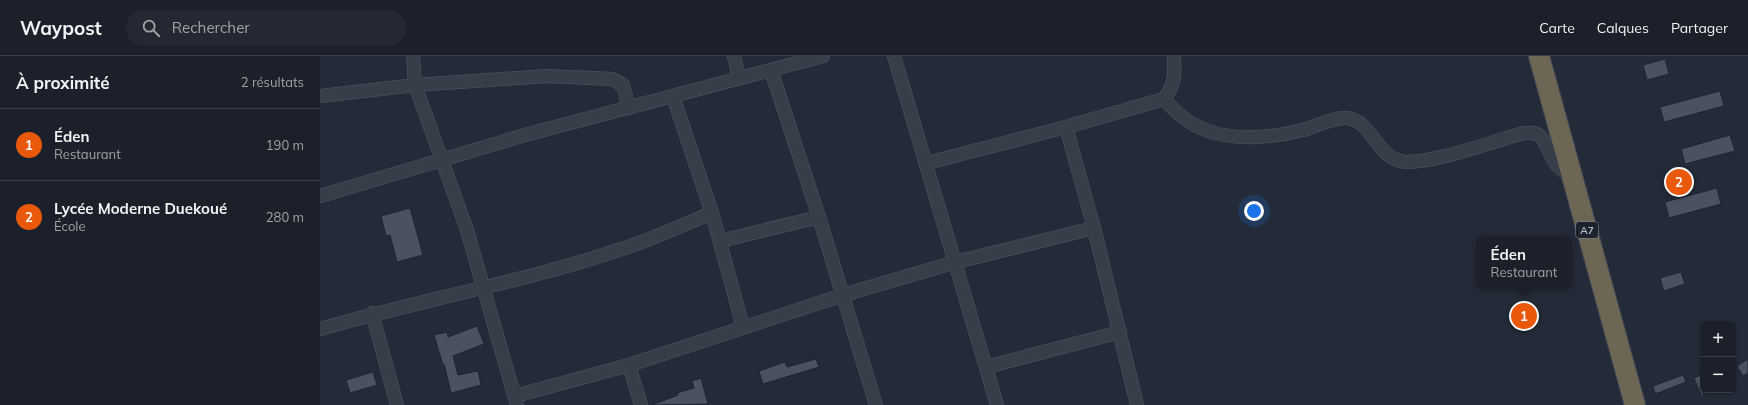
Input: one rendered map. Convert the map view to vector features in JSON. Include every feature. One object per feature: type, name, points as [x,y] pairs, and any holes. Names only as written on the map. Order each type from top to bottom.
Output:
[{"type":"highway","name":"A7","points":[[1539,56],[1635,405]]},
{"type":"street","points":[[413,56],[415,85],[467,230],[516,400],[843,295],[956,262],[1094,228]]},
{"type":"street","points":[[734,56],[739,78]]},
{"type":"street","points":[[320,196],[525,135],[823,56]]},
{"type":"street","points":[[894,56],[997,405]]},
{"type":"street","points":[[926,164],[1164,99],[1171,90],[1175,78],[1174,56]]},
{"type":"street","points":[[771,70],[819,217],[876,405]]},
{"type":"street","points":[[320,96],[415,85],[547,76],[612,79],[623,85],[629,108]]},
{"type":"street","points":[[673,96],[712,213],[743,327]]},
{"type":"street","points":[[1164,99],[1189,121],[1205,129],[1230,136],[1276,136],[1309,128],[1339,118],[1353,119],[1362,125],[1385,152],[1393,159],[1401,161],[1424,161],[1520,134],[1534,132],[1541,136],[1557,166],[1572,176]]},
{"type":"street","points":[[1066,127],[1094,228],[1137,405]]},
{"type":"street","points":[[320,329],[372,313],[529,276],[624,249],[712,213]]},
{"type":"street","points":[[720,241],[819,217]]},
{"type":"street","points":[[372,313],[397,405]]},
{"type":"street","points":[[986,368],[1120,332]]},
{"type":"street","points":[[629,364],[641,405]]},
{"type":"building","points":[[1665,59],[1669,74],[1647,80],[1643,65]]},
{"type":"building","points":[[1720,91],[1724,106],[1664,122],[1660,107]]},
{"type":"building","points":[[1730,135],[1735,151],[1685,164],[1681,149]]},
{"type":"building","points":[[1717,188],[1721,204],[1669,218],[1665,202]]},
{"type":"building","points":[[410,208],[423,255],[397,262],[390,235],[386,236],[381,216]]},
{"type":"building","points":[[1681,272],[1685,284],[1664,291],[1660,278]]},
{"type":"building","points":[[477,326],[484,344],[453,356],[458,375],[478,371],[481,385],[451,393],[444,364],[443,365],[434,335],[447,332],[448,337]]},
{"type":"building","points":[[816,359],[819,367],[763,384],[759,371],[785,362],[787,367]]},
{"type":"building","points":[[1748,359],[1748,373],[1743,376],[1737,366]]},
{"type":"building","points":[[373,372],[377,385],[350,393],[346,380]]},
{"type":"building","points":[[1683,375],[1686,382],[1655,394],[1653,386]]},
{"type":"building","points":[[1700,375],[1700,392],[1694,378]]},
{"type":"building","points":[[701,378],[708,404],[652,405],[678,395],[677,393],[694,388],[692,381]]},
{"type":"place","name":"Lycée Moderne Duekoué","points":[[1679,182]]},
{"type":"place","name":"Éden","points":[[1524,316]]}]
